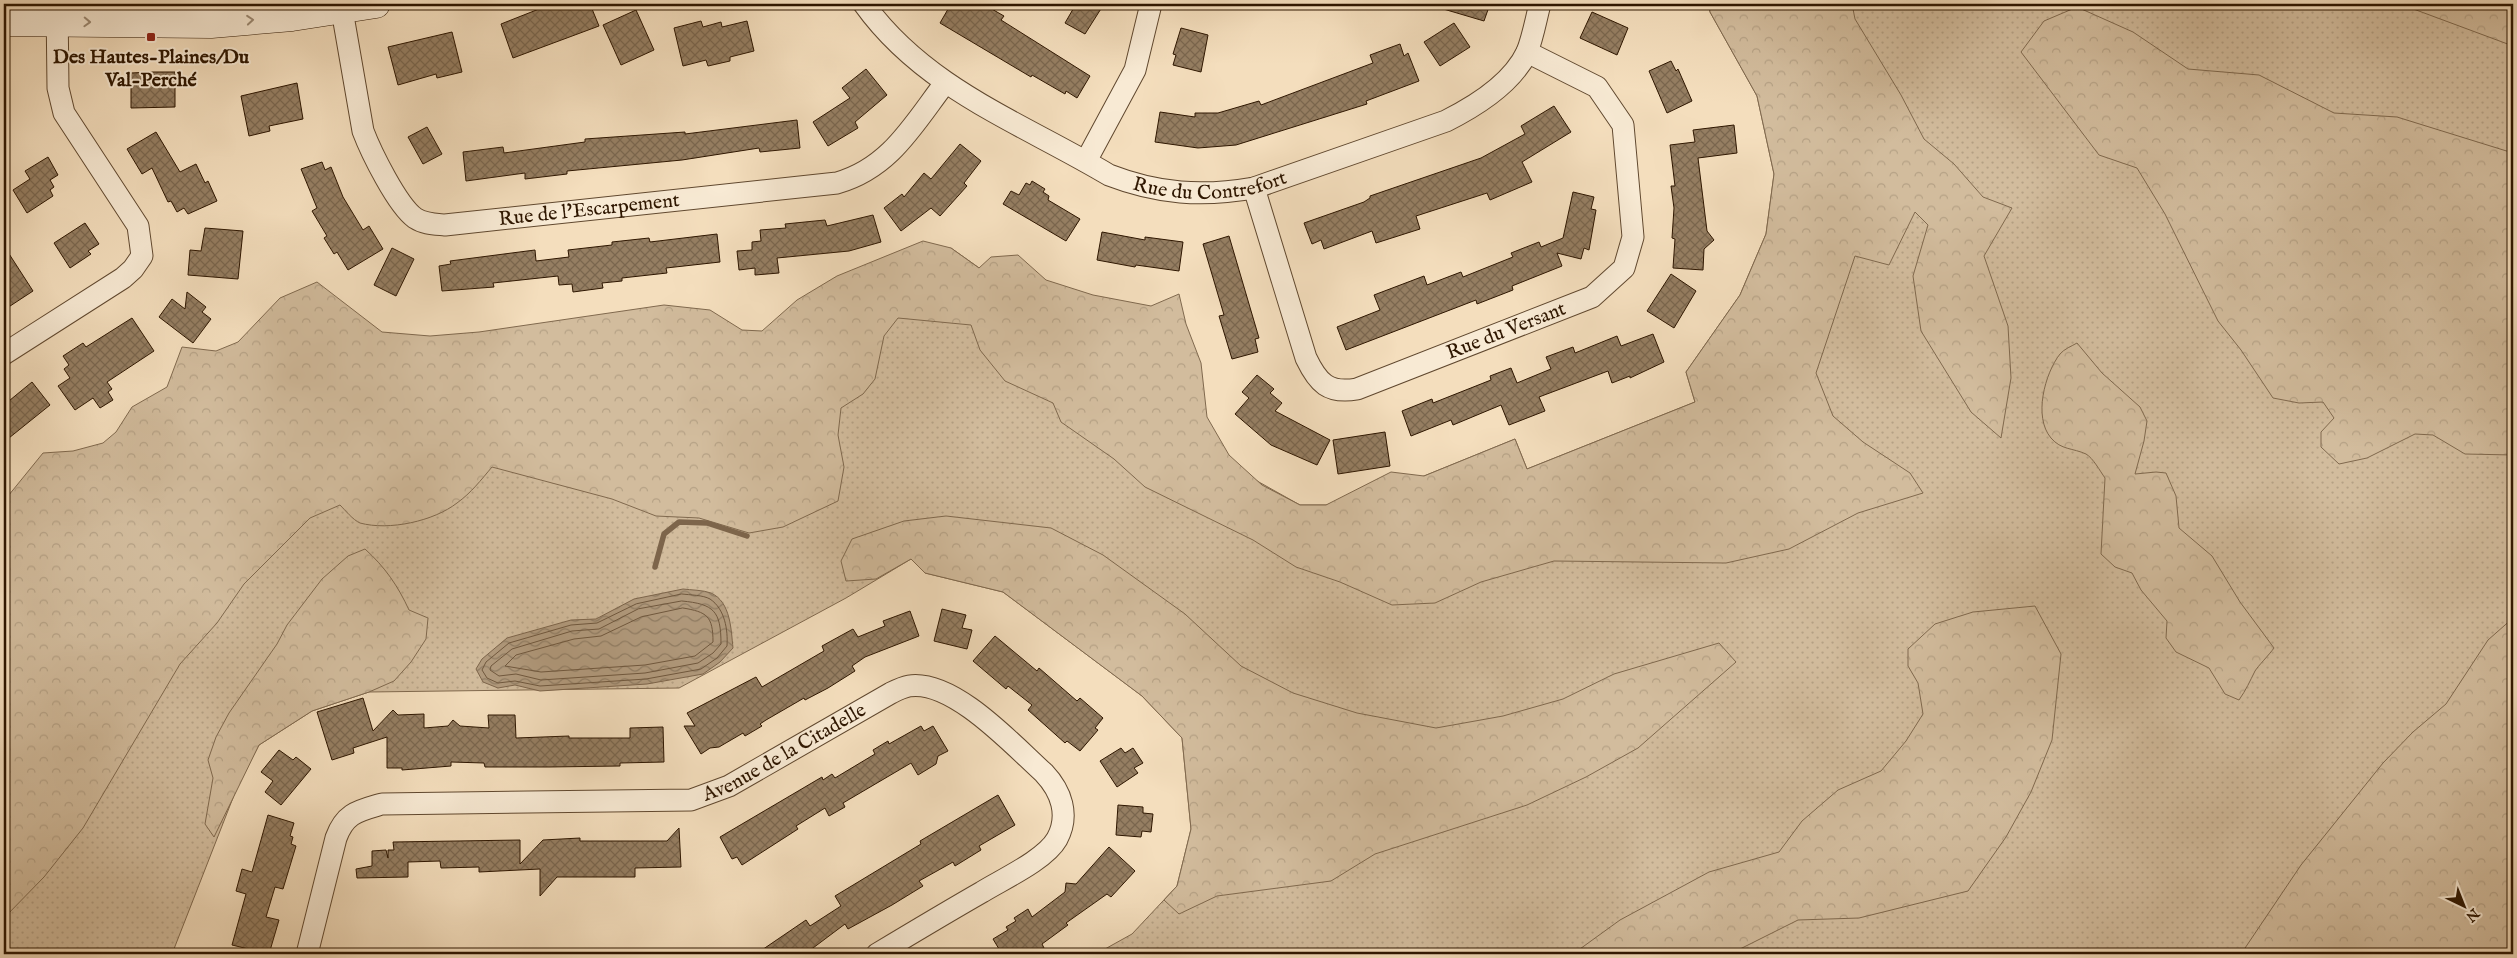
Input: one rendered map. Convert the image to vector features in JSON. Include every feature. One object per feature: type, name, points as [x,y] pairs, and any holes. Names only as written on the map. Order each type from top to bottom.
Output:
[{"type":"street","points":[[4,22],[57,12],[159,25],[210,24],[342,10],[376,4]]},
{"type":"street","name":"Rue du Contrefort","points":[[864,4],[894,40],[945,83],[1109,175],[1135,186],[1192,194],[1221,194],[1254,188],[1446,121],[1471,109],[1509,77],[1526,52],[1540,4]]},
{"type":"street","points":[[1086,161],[1135,70],[1151,4]]},
{"type":"street","name":"Rue de l'Escarpement","points":[[342,10],[363,131],[370,150],[404,207],[415,218],[428,224],[444,225],[837,183],[857,177],[875,166],[892,151],[945,83]]},
{"type":"street","points":[[4,354],[123,278],[134,268],[142,256],[138,226],[64,113],[58,88],[57,12]]},
{"type":"street","name":"Rue du Versant","points":[[1254,188],[1306,358],[1319,380],[1329,388],[1343,392],[1357,389],[1592,297],[1624,268],[1633,237],[1623,124],[1597,87],[1526,52]]},
{"type":"street","name":"Avenue de la Citadelle","points":[[307,954],[336,838],[341,825],[351,814],[382,804],[691,800],[729,786],[891,692],[909,686],[928,687],[946,692],[962,701],[1044,773],[1056,786],[1062,802],[1063,822],[1056,840],[1030,863],[877,954]]},
{"type":"green space","points":[[1709,4],[2513,4],[2513,954],[1096,954],[1132,934],[1177,886],[1191,829],[1182,738],[1142,696],[1003,592],[925,573],[911,559],[846,598],[679,688],[369,692],[312,711],[259,745],[238,785],[172,954],[4,954],[4,552],[361,333],[426,343],[765,341],[951,248],[1204,427],[1241,472],[1300,505],[1326,505],[1424,476],[1515,439],[1527,469],[1695,402],[1686,372],[1740,295],[1766,234],[1774,174],[1757,96],[1710,12]]},
{"type":"green space","points":[[1709,4],[1852,4],[1855,19],[1901,95],[1924,139],[1954,164],[1983,197],[2012,208],[1984,256],[2008,326],[2011,378],[2001,438],[1971,412],[1921,331],[1913,276],[1928,225],[1915,212],[1889,265],[1855,256],[1816,373],[1833,416],[1863,442],[1910,473],[1923,493],[1858,513],[1789,549],[1726,563],[1554,561],[1481,582],[1435,603],[1392,605],[1340,582],[1296,567],[1253,540],[1145,487],[1114,459],[1061,422],[1053,403],[1005,381],[980,350],[971,325],[898,318],[884,336],[875,379],[863,394],[841,408],[838,435],[844,467],[838,501],[783,527],[749,533],[699,518],[656,516],[612,499],[492,467],[462,499],[436,515],[411,523],[384,526],[360,523],[340,505],[310,518],[244,584],[217,623],[180,664],[83,828],[44,877],[4,918],[4,501],[43,453],[73,451],[103,443],[116,432],[132,407],[167,387],[182,347],[216,351],[238,342],[280,298],[317,282],[382,332],[430,336],[479,332],[664,305],[710,310],[742,330],[762,331],[797,300],[837,276],[923,241],[951,248],[979,268],[991,257],[1018,255],[1046,280],[1093,295],[1151,306],[1179,294],[1186,324],[1201,363],[1207,417],[1229,455],[1262,485],[1300,505],[1326,505],[1391,472],[1424,476],[1515,439],[1527,469],[1695,402],[1686,372],[1740,295],[1766,234],[1774,174],[1757,96],[1710,12]]},
{"type":"green space","points":[[2400,4],[2513,4],[2513,46]]},
{"type":"green space","points":[[2077,7],[2133,32],[2188,69],[2259,75],[2334,113],[2397,117],[2513,153],[2513,455],[2465,454],[2433,435],[2415,434],[2367,458],[2339,464],[2321,447],[2321,432],[2334,418],[2323,402],[2299,403],[2273,398],[2241,350],[2218,321],[2165,214],[2137,168],[2099,155],[2021,52],[2044,21]]},
{"type":"green space","points":[[2077,343],[2102,373],[2140,407],[2147,421],[2135,474],[2166,473],[2176,496],[2179,528],[2212,556],[2240,602],[2274,648],[2255,671],[2239,700],[2225,694],[2209,668],[2176,652],[2166,638],[2167,621],[2141,590],[2132,573],[2115,567],[2101,554],[2105,478],[2089,456],[2063,447],[2055,442],[2046,429],[2043,419],[2043,395],[2050,372],[2060,354]]},
{"type":"green space","points":[[946,516],[1051,528],[1103,555],[1185,614],[1241,666],[1293,693],[1357,713],[1436,728],[1503,716],[1563,699],[1614,674],[1719,643],[1736,662],[1638,748],[1586,777],[1527,805],[1375,854],[1331,881],[1217,896],[1179,914],[1164,900],[1177,886],[1191,829],[1182,738],[1142,696],[1003,592],[925,573],[911,559],[876,579],[846,581],[841,561],[852,539],[904,521]]},
{"type":"green space","points":[[365,549],[390,577],[409,610],[428,618],[426,639],[411,662],[394,681],[369,692],[312,711],[259,745],[214,837],[205,824],[213,778],[208,760],[216,737],[229,713],[277,644],[287,625],[322,579],[348,556]]},
{"type":"green space","points":[[2035,606],[2061,654],[2052,740],[2031,792],[2006,837],[1968,891],[1859,918],[1798,920],[1730,954],[1573,954],[1620,920],[1709,872],[1779,852],[1802,821],[1838,790],[1881,771],[1906,741],[1923,714],[1918,683],[1908,666],[1908,649],[1935,624],[1973,612]]},
{"type":"green space","points":[[2513,618],[2513,954],[2241,954],[2301,865],[2383,763],[2413,732],[2446,704],[2488,640]]},
{"type":"water","points":[[683,589],[711,593],[718,597],[729,617],[733,648],[720,662],[703,674],[647,684],[540,691],[515,685],[498,688],[483,682],[476,669],[482,659],[507,638],[571,620],[596,619],[634,599]]},
{"type":"building","points":[[542,4],[590,4],[599,26],[513,58],[501,24],[544,7]]},
{"type":"building","points":[[951,4],[983,4],[1004,16],[1001,20],[1090,76],[1077,98],[1066,91],[1065,94],[1032,75],[1031,77],[940,23]]},
{"type":"building","points":[[1076,4],[1104,4],[1085,34],[1065,23]]},
{"type":"building","points":[[1440,4],[1490,4],[1484,21],[1440,8]]},
{"type":"building","points":[[636,10],[654,50],[621,65],[603,25]]},
{"type":"building","points":[[1592,12],[1628,28],[1617,55],[1580,38]]},
{"type":"building","points":[[701,21],[703,27],[721,22],[722,27],[747,21],[754,51],[730,57],[730,61],[708,66],[706,60],[683,66],[674,28]]},
{"type":"building","points":[[1454,23],[1470,47],[1440,66],[1424,42]]},
{"type":"building","points":[[1181,28],[1208,35],[1201,72],[1173,65],[1176,55],[1173,54]]},
{"type":"building","points":[[452,32],[462,72],[437,78],[436,74],[398,85],[388,47]]},
{"type":"building","points":[[1400,44],[1404,56],[1408,53],[1419,81],[1366,101],[1367,104],[1236,145],[1198,148],[1155,142],[1160,112],[1195,117],[1195,113],[1218,113],[1259,101],[1261,105],[1373,63],[1370,55]]},
{"type":"building","points":[[1671,61],[1676,71],[1678,69],[1692,101],[1667,113],[1649,71]]},
{"type":"building","points":[[866,69],[887,95],[855,122],[858,128],[828,146],[813,122],[850,98],[842,88]]},
{"type":"building","points":[[175,72],[175,107],[131,108],[131,73]]},
{"type":"building","points":[[297,83],[303,119],[269,126],[270,131],[249,136],[241,96]]},
{"type":"building","points":[[1554,106],[1571,132],[1522,162],[1532,182],[1490,200],[1487,193],[1416,216],[1420,229],[1376,243],[1372,231],[1324,249],[1321,240],[1312,244],[1304,223],[1364,202],[1370,196],[1481,158],[1525,134],[1521,126]]},
{"type":"building","points":[[797,120],[800,148],[760,152],[759,148],[682,160],[567,171],[567,174],[525,179],[525,173],[466,181],[463,152],[503,147],[504,153],[585,142],[585,139],[685,132],[685,134]]},
{"type":"building","points":[[1734,125],[1737,153],[1698,158],[1707,231],[1714,240],[1704,249],[1703,270],[1673,268],[1675,239],[1672,238],[1674,208],[1671,186],[1675,186],[1670,145],[1695,142],[1693,130]]},
{"type":"building","points":[[427,127],[442,154],[423,164],[408,137]]},
{"type":"building","points":[[156,132],[180,172],[196,164],[205,183],[208,181],[217,201],[188,214],[184,208],[177,212],[171,201],[168,202],[152,168],[142,174],[127,149]]},
{"type":"building","points":[[960,144],[981,161],[964,183],[967,186],[940,216],[931,208],[901,231],[884,208],[902,194],[904,197],[924,173],[931,179]]},
{"type":"building","points":[[48,157],[58,175],[50,180],[54,187],[50,190],[53,196],[27,213],[13,190],[30,179],[25,171]]},
{"type":"building","points":[[322,162],[325,170],[331,167],[343,197],[363,230],[369,226],[383,249],[348,270],[337,252],[334,254],[324,238],[327,236],[312,211],[317,208],[301,169]]},
{"type":"building","points":[[1032,181],[1045,189],[1043,192],[1049,196],[1048,200],[1080,219],[1066,241],[1003,204],[1011,191],[1019,195],[1026,183],[1030,185]]},
{"type":"building","points":[[1573,192],[1594,197],[1591,209],[1596,210],[1589,250],[1584,248],[1581,259],[1557,253],[1562,266],[1512,286],[1513,290],[1477,304],[1476,300],[1346,350],[1337,327],[1380,310],[1374,295],[1424,276],[1427,285],[1461,272],[1463,277],[1513,257],[1511,253],[1539,242],[1541,247],[1563,238]]},
{"type":"building","points":[[873,215],[881,242],[849,251],[777,258],[779,273],[755,275],[755,268],[739,270],[737,251],[752,250],[752,242],[761,241],[760,230],[786,228],[785,224],[825,220],[827,226]]},
{"type":"building","points":[[85,223],[99,244],[88,251],[91,254],[70,268],[54,243]]},
{"type":"building","points":[[205,228],[243,231],[238,279],[188,275],[190,250],[201,251]]},
{"type":"building","points":[[1102,232],[1145,240],[1145,237],[1183,242],[1179,271],[1136,265],[1135,267],[1097,260]]},
{"type":"building","points":[[717,234],[720,262],[666,268],[667,273],[622,278],[622,281],[602,283],[603,288],[573,292],[572,284],[559,285],[558,276],[493,283],[494,287],[442,291],[439,266],[451,264],[450,261],[535,250],[536,261],[569,257],[568,250],[612,245],[612,242],[649,238],[650,242]]},
{"type":"building","points":[[1229,236],[1259,338],[1255,339],[1258,352],[1232,359],[1219,316],[1224,315],[1203,244]]},
{"type":"building","points":[[4,246],[33,291],[4,310]]},
{"type":"building","points":[[392,248],[414,259],[396,296],[374,285]]},
{"type":"building","points":[[1671,274],[1696,291],[1674,328],[1647,311]]},
{"type":"building","points":[[187,292],[206,307],[202,312],[211,319],[193,343],[159,317],[172,299],[185,309]]},
{"type":"building","points":[[132,318],[154,351],[107,382],[112,389],[108,392],[113,400],[100,408],[93,398],[75,410],[58,386],[70,378],[64,369],[69,365],[63,356],[83,343],[86,347]]},
{"type":"building","points":[[1653,334],[1664,362],[1630,378],[1630,376],[1612,383],[1608,371],[1539,397],[1545,411],[1509,425],[1501,405],[1453,425],[1451,420],[1411,436],[1402,411],[1432,399],[1433,403],[1491,380],[1490,376],[1511,368],[1517,383],[1551,369],[1546,357],[1573,347],[1575,353],[1617,336],[1621,346]]},
{"type":"building","points":[[1257,375],[1274,389],[1270,393],[1282,403],[1275,411],[1330,440],[1317,465],[1271,445],[1235,414],[1249,398],[1242,392]]},
{"type":"building","points":[[32,382],[50,405],[4,442],[4,405]]},
{"type":"building","points":[[1385,432],[1390,466],[1338,474],[1333,440]]},
{"type":"building","points":[[942,609],[966,615],[962,628],[972,630],[967,649],[934,641]]},
{"type":"building","points":[[910,611],[919,636],[865,657],[852,666],[855,671],[828,688],[805,700],[804,698],[766,720],[760,724],[762,726],[745,736],[743,733],[719,747],[710,748],[701,754],[684,726],[695,726],[687,713],[756,677],[762,687],[824,651],[822,646],[853,629],[858,637],[885,626],[883,621]]},
{"type":"building","points":[[995,636],[1037,671],[1039,668],[1077,701],[1080,698],[1103,718],[1095,728],[1098,730],[1080,751],[1067,741],[1065,743],[1028,710],[1032,705],[1008,686],[1006,689],[973,661]]},
{"type":"building","points":[[363,698],[373,731],[393,710],[398,715],[424,714],[424,728],[448,726],[453,720],[460,726],[489,728],[488,715],[515,715],[516,738],[569,736],[569,738],[630,738],[630,728],[663,727],[664,762],[620,763],[620,766],[485,767],[484,763],[451,762],[451,766],[402,770],[402,768],[387,768],[387,737],[353,748],[354,753],[332,760],[317,712]]},
{"type":"building","points":[[921,726],[924,731],[933,726],[948,751],[938,756],[936,764],[918,775],[911,763],[843,803],[845,807],[829,816],[825,808],[796,826],[798,829],[742,865],[737,857],[732,859],[720,837],[822,777],[823,780],[832,774],[835,778],[875,754],[873,750],[888,741],[889,744]]},
{"type":"building","points":[[1121,748],[1125,753],[1133,748],[1143,763],[1134,768],[1138,773],[1117,787],[1100,761]]},
{"type":"building","points":[[279,750],[293,760],[296,757],[311,769],[281,805],[265,792],[273,781],[261,772]]},
{"type":"building","points":[[998,795],[1015,825],[979,846],[981,850],[955,866],[953,862],[919,881],[923,886],[848,929],[845,924],[807,954],[756,954],[806,920],[810,926],[841,906],[835,896],[921,844],[920,841]]},
{"type":"building","points":[[1118,805],[1143,807],[1143,813],[1153,814],[1151,832],[1142,831],[1141,837],[1116,835]]},
{"type":"building","points":[[268,815],[294,823],[290,836],[293,837],[291,844],[296,846],[283,889],[275,887],[266,917],[279,920],[269,954],[232,945],[246,894],[236,891],[242,869],[252,872]]},
{"type":"building","points":[[679,828],[681,867],[635,868],[635,877],[557,877],[540,896],[540,869],[479,872],[479,867],[441,868],[440,861],[408,862],[408,877],[357,878],[356,869],[372,866],[372,851],[386,850],[388,858],[388,850],[394,850],[393,842],[520,840],[520,864],[543,840],[580,838],[580,841],[667,841]]},
{"type":"building","points":[[1109,847],[1135,871],[1111,897],[1107,894],[1066,923],[1068,925],[1042,944],[1044,948],[1034,954],[1002,954],[993,939],[1008,930],[1006,927],[1016,921],[1014,918],[1028,909],[1032,917],[1065,892],[1066,883],[1076,884]]},
{"type":"waterway","points":[[655,567],[664,534],[679,522],[707,523],[747,536]]},
{"type":"place","name":"Des Hautes-Plaines/Du Val-Perché","points":[[151,37]]}]
